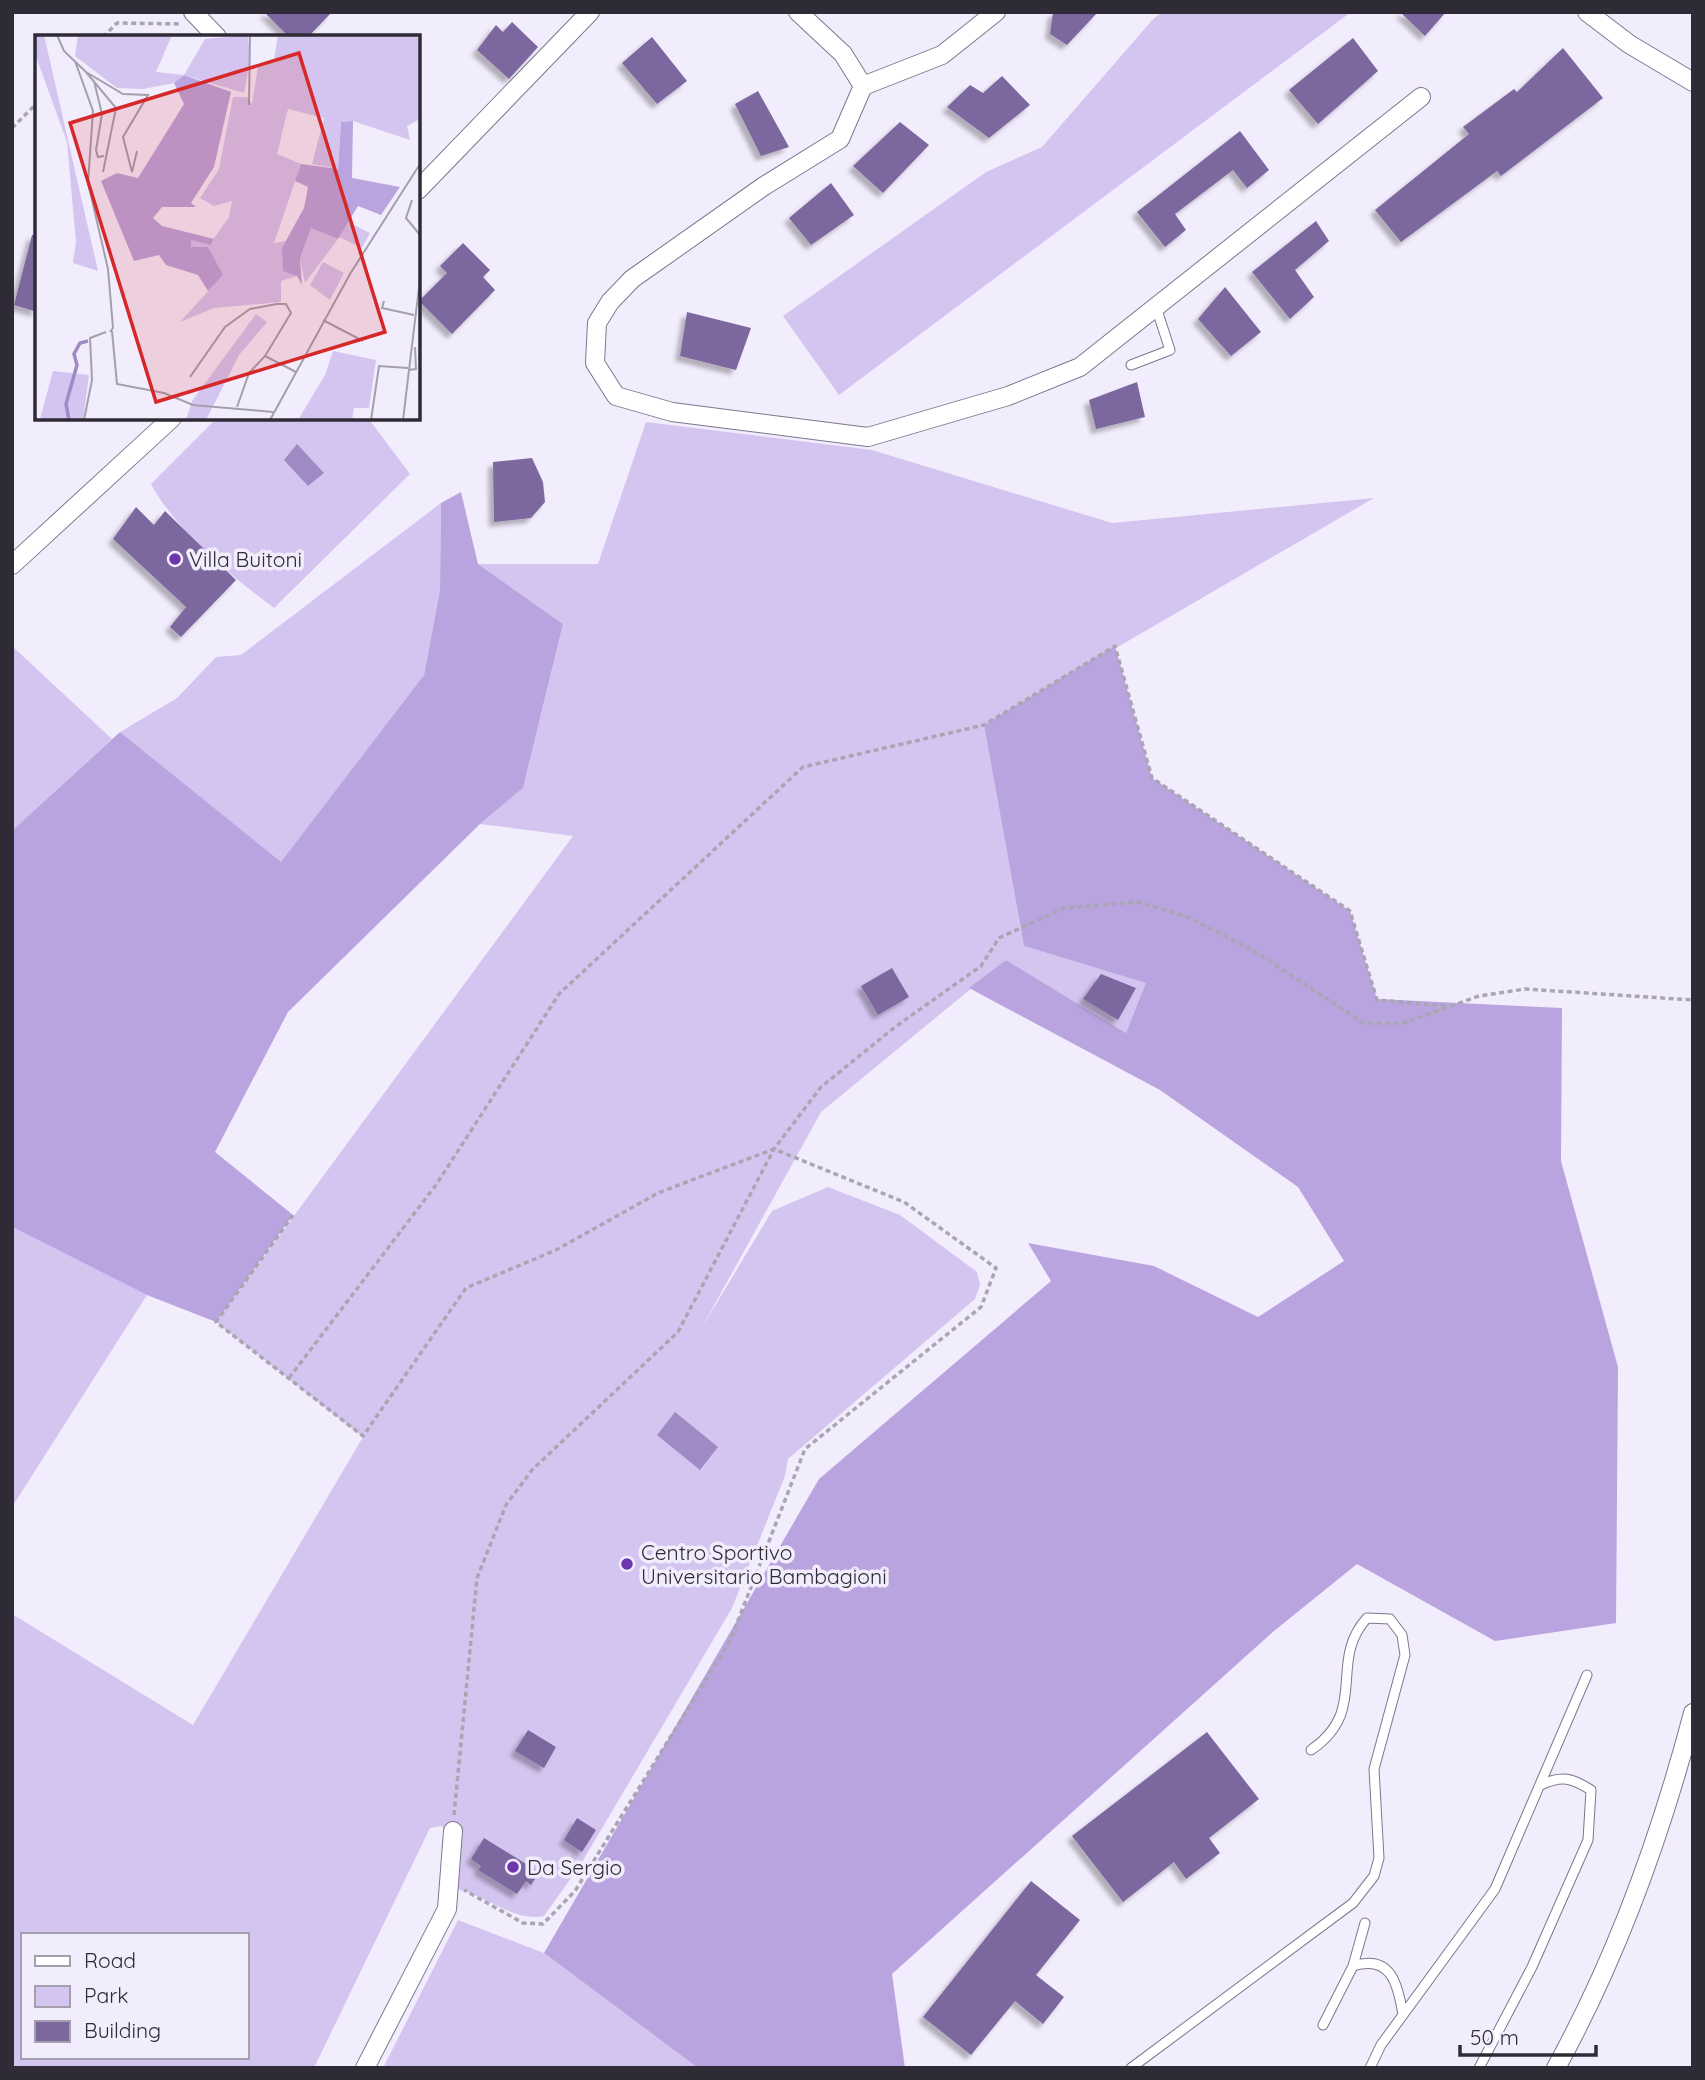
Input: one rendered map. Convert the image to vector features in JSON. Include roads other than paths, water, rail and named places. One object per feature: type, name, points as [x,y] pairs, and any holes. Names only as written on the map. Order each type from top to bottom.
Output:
[{"type":"street","points":[[420,188],[590,12]]},
{"type":"street","points":[[798,12],[842,54],[863,86]]},
{"type":"street","points":[[996,12],[942,55],[863,86],[840,139],[764,186],[632,279],[610,302],[597,323],[595,363],[616,396],[672,412],[867,437],[1008,396],[1080,367],[1421,97]]},
{"type":"street","points":[[1587,12],[1629,44],[1693,82]]},
{"type":"street","points":[[12,565],[170,420]]},
{"type":"street","points":[[1556,2068],[1580,2023],[1637,1892],[1693,1713]]},
{"type":"street","points":[[365,2068],[447,1909],[453,1831]]},
{"type":"lane","points":[[1131,365],[1170,350],[1156,307]]},
{"type":"lane","points":[[1130,2068],[1353,1903],[1374,1875],[1379,1857],[1374,1769],[1405,1655],[1402,1636],[1390,1619],[1367,1618],[1354,1632],[1348,1656],[1346,1706],[1327,1739],[1311,1750]]},
{"type":"lane","points":[[1370,2068],[1403,2015],[1494,1889],[1587,1675]]},
{"type":"lane","points":[[1479,2068],[1532,1967],[1588,1840],[1591,1790],[1575,1780],[1558,1777],[1541,1785]]},
{"type":"lane","points":[[1323,2025],[1353,1966],[1364,1923]]},
{"type":"lane","points":[[1353,1966],[1367,1962],[1387,1969],[1398,1984],[1403,2015]]},
{"type":"place","name":"Villa Buitoni","points":[[175,559]]},
{"type":"place","name":"Centro Sportivo Universitario Bambagioni","points":[[627,1564]]},
{"type":"place","name":"Da Sergio","points":[[513,1867]]}]
